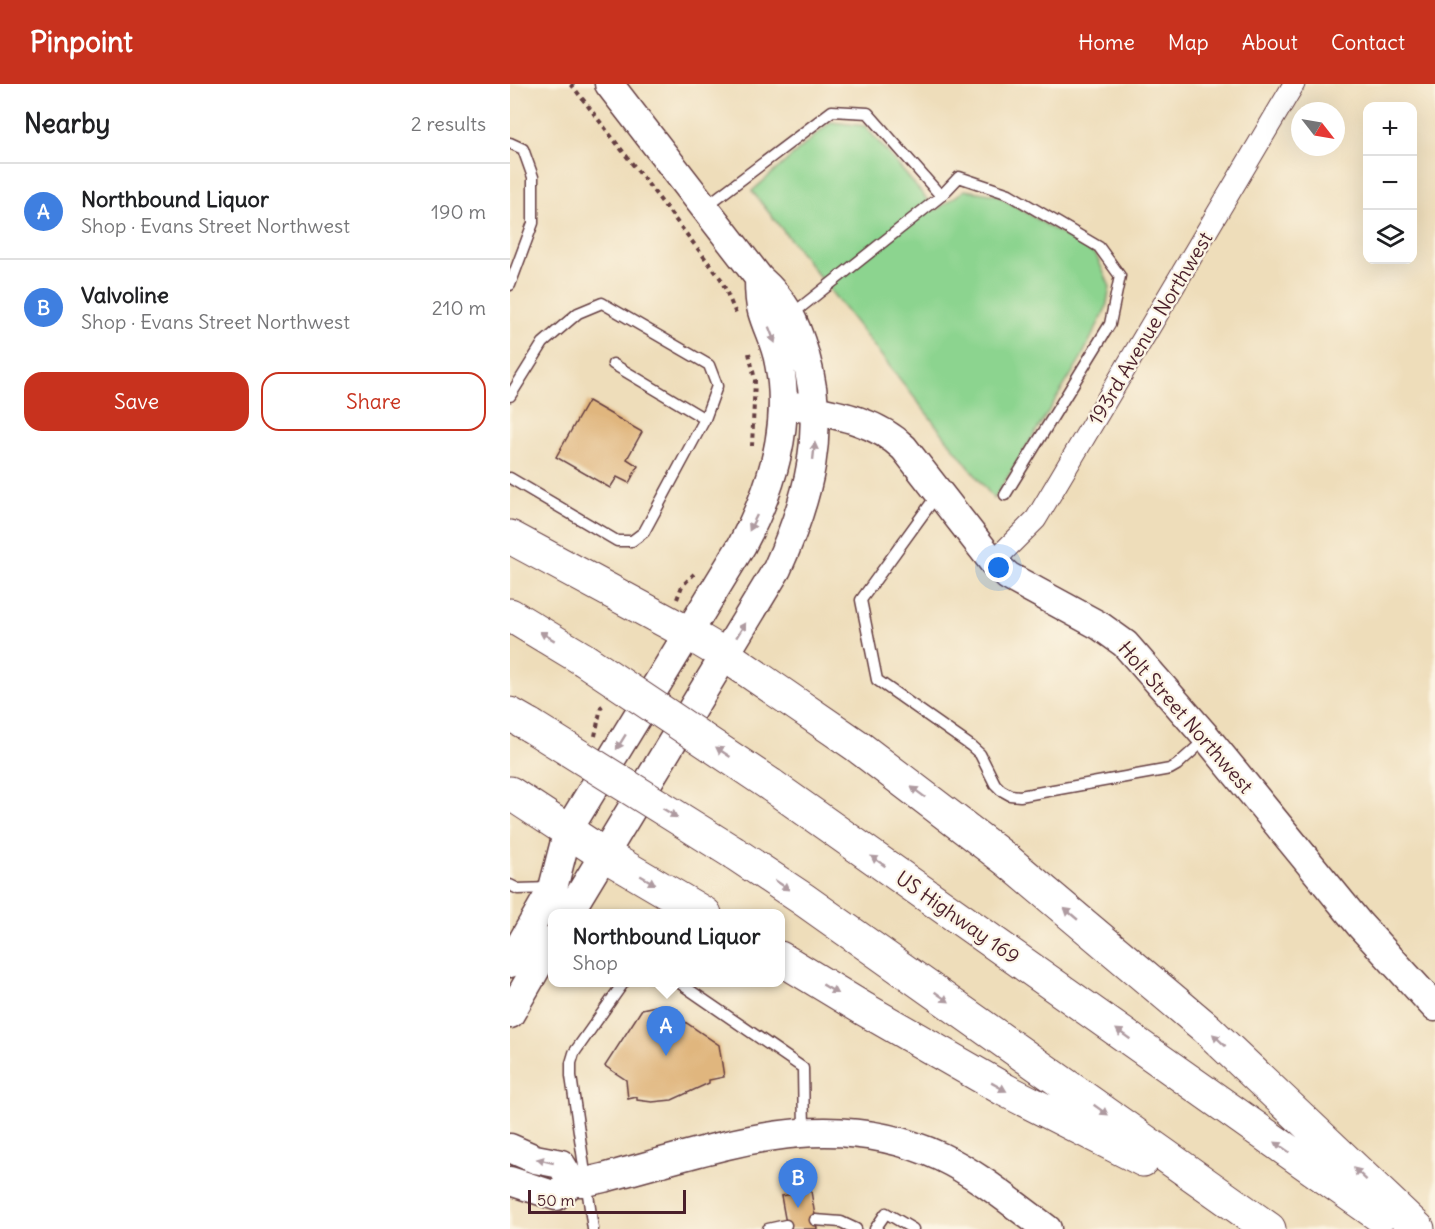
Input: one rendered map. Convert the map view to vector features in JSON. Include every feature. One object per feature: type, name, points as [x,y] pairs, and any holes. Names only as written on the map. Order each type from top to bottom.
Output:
[{"type":"highway","points":[[510,537],[725,655],[856,745],[1008,861],[1206,1028],[1418,1229]]},
{"type":"highway","name":"US Highway 169","points":[[510,615],[583,659],[771,785],[1398,1229]]},
{"type":"highway","points":[[520,720],[734,853],[803,899],[1269,1229]]},
{"type":"highway","points":[[510,792],[603,854],[696,909]]},
{"type":"highway","points":[[785,961],[1005,1090],[1241,1209]]},
{"type":"street","points":[[571,909],[777,569],[802,511],[813,460],[816,411],[810,370],[797,329],[778,295],[759,278],[609,84]]},
{"type":"street","name":"193rd Avenue Northwest","points":[[993,562],[1036,519],[1294,84]]},
{"type":"street","points":[[510,963],[553,888],[568,831],[742,545],[764,499],[775,469],[784,404],[775,341],[761,309],[759,278]]},
{"type":"street","name":"Holt Street Northwest","points":[[784,404],[852,420],[883,431],[904,448],[993,562],[1008,576],[1100,626],[1125,644],[1207,738],[1359,924],[1435,1007]]},
{"type":"street","points":[[510,1014],[548,949]]},
{"type":"street","points":[[510,1181],[556,1196],[579,1182],[750,1138],[835,1131],[863,1134],[921,1149],[943,1158],[1047,1229]]},
{"type":"street","points":[[510,1148],[535,1159],[561,1164],[579,1182]]},
{"type":"lane","points":[[704,208],[832,111],[868,113],[940,196]]},
{"type":"lane","points":[[510,143],[523,149],[533,177],[533,223],[510,285]]},
{"type":"lane","points":[[790,316],[940,196],[959,177],[1009,194],[1099,247],[1120,276],[1110,324],[1005,495]]},
{"type":"lane","points":[[510,396],[543,343],[578,313],[602,303],[709,365],[717,386],[705,419],[644,532],[632,541],[617,541],[510,478]]},
{"type":"lane","points":[[613,364],[705,419]]},
{"type":"lane","points":[[939,492],[861,600],[877,680],[971,746],[987,764],[995,784],[1010,795],[1020,796],[1170,769],[1207,738]]},
{"type":"lane","points":[[510,885],[518,889],[553,888]]},
{"type":"lane","points":[[593,1229],[579,1182],[571,1063],[574,1053],[620,987]]},
{"type":"lane","points":[[685,987],[803,1068],[804,1133]]},
{"type":"lane","points":[[875,1229],[886,1214],[913,1229]]},
{"type":"lane","points":[[815,1220],[841,1222],[856,1229]]},
{"type":"lane","points":[[768,1229],[786,1225]]},
{"type":"green space","points":[[831,122],[865,126],[936,210],[965,190],[997,195],[1096,255],[1110,287],[1106,308],[1079,362],[994,499],[752,191]]},
{"type":"building","points":[[588,401],[642,432],[627,459],[638,466],[629,483],[617,477],[610,488],[556,457]]},
{"type":"building","points":[[660,1005],[719,1045],[724,1077],[709,1080],[709,1083],[672,1100],[652,1102],[637,1100],[637,1097],[628,1099],[626,1080],[605,1066],[642,1009]]},
{"type":"building","points":[[811,1191],[817,1229],[787,1229],[781,1196]]},
{"type":"place","name":"Northbound Liquor","points":[[666,1056]]},
{"type":"place","name":"Valvoline","points":[[798,1208]]}]
